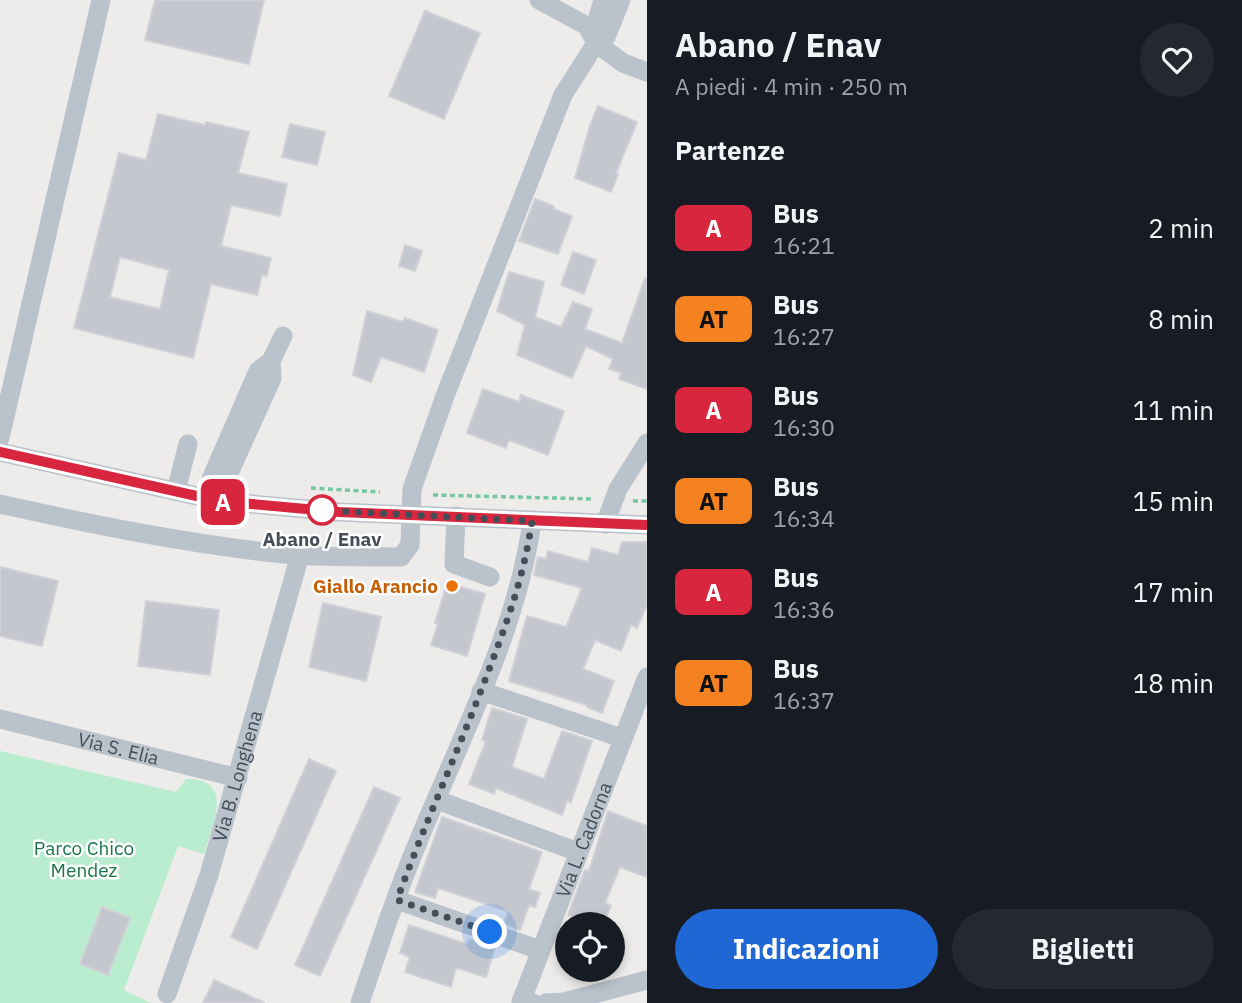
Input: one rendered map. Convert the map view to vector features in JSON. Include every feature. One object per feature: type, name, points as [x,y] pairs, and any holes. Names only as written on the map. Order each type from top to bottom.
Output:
[{"type":"street","points":[[0,439],[101,0]]},
{"type":"street","points":[[539,0],[587,26],[596,43],[623,63],[647,72]]},
{"type":"street","points":[[596,43],[598,17],[603,0]]},
{"type":"street","points":[[0,504],[103,527],[200,544],[300,555],[401,557],[410,545],[412,489],[445,396],[563,95],[596,43],[606,37],[621,0]]},
{"type":"street","points":[[212,500],[225,482],[272,378],[271,361],[283,336]]},
{"type":"street","points":[[605,524],[615,500],[647,443]]},
{"type":"street","points":[[176,491],[188,444]]},
{"type":"street","points":[[0,452],[212,500],[339,512],[411,505],[456,516],[647,526]]},
{"type":"street","points":[[456,516],[454,564],[490,577]]},
{"type":"street","points":[[360,1003],[418,843],[515,601],[532,521]]},
{"type":"street","name":"Via B. Longhena","points":[[167,994],[209,875],[300,555]]},
{"type":"street","name":"Via L. Cadorna","points":[[521,1002],[647,677]]},
{"type":"street","points":[[481,691],[622,738]]},
{"type":"street","name":"Via S. Elia","points":[[0,719],[238,778]]},
{"type":"street","points":[[437,800],[578,852]]},
{"type":"street","points":[[397,900],[540,950]]},
{"type":"street","points":[[545,1003],[575,1000],[647,980]]},
{"type":"street","points":[[521,1002],[533,1003]]},
{"type":"path","points":[[309,488],[411,505],[647,501]]},
{"type":"green space","name":"Parco Chico Mendez","points":[[0,751],[176,792],[186,779],[201,781],[211,786],[217,805],[204,854],[178,846],[124,990],[151,1003],[0,1003]]},
{"type":"building","points":[[155,0],[264,0],[249,64],[145,40]]},
{"type":"building","points":[[425,11],[480,33],[444,119],[389,96]]},
{"type":"building","points":[[598,106],[637,122],[611,192],[575,178]]},
{"type":"building","points":[[158,114],[205,125],[206,122],[249,132],[238,173],[287,184],[280,216],[231,205],[221,246],[271,258],[267,276],[262,275],[257,295],[211,284],[193,358],[74,328],[119,153],[146,160]],"holes":[[[120,257],[169,270],[160,309],[110,297]]]},
{"type":"building","points":[[290,124],[325,132],[317,165],[282,157]]},
{"type":"building","points":[[535,199],[572,216],[558,254],[519,241]]},
{"type":"building","points":[[405,245],[422,251],[415,271],[399,266]]},
{"type":"building","points":[[573,252],[596,260],[584,294],[561,285]]},
{"type":"building","points":[[509,272],[544,282],[535,317],[561,327],[573,302],[592,309],[585,329],[622,343],[645,278],[647,279],[647,389],[619,379],[621,373],[609,369],[613,359],[586,346],[572,378],[517,355],[525,325],[497,311]]},
{"type":"building","points":[[367,311],[403,322],[405,318],[438,330],[424,372],[381,357],[371,382],[353,375]]},
{"type":"building","points":[[483,389],[519,402],[521,395],[564,411],[548,455],[509,440],[506,448],[467,433]]},
{"type":"building","points":[[622,542],[647,542],[647,605],[637,628],[631,625],[621,651],[595,640],[583,669],[614,681],[602,713],[587,705],[509,681],[527,616],[566,627],[582,588],[534,575],[538,557],[546,559],[548,551],[588,562],[592,548],[618,555]]},
{"type":"building","points":[[0,567],[58,581],[42,646],[0,636]]},
{"type":"building","points":[[447,583],[485,594],[467,656],[431,645]]},
{"type":"building","points":[[146,601],[219,610],[210,675],[138,666]]},
{"type":"building","points":[[323,603],[381,617],[366,681],[309,667]]},
{"type":"building","points":[[492,708],[527,719],[512,767],[544,779],[562,731],[592,741],[571,802],[567,801],[562,815],[496,788],[494,794],[469,784],[486,741],[482,740]]},
{"type":"building","points":[[309,759],[336,771],[257,949],[231,937]]},
{"type":"building","points":[[374,787],[400,798],[320,976],[295,965]]},
{"type":"building","points":[[608,811],[647,826],[647,877],[620,867],[605,903],[611,906],[608,912],[569,912],[585,870],[589,871]]},
{"type":"building","points":[[442,817],[542,852],[529,889],[540,893],[535,907],[529,905],[520,930],[504,924],[508,911],[438,888],[435,898],[415,892]]},
{"type":"building","points":[[102,907],[130,918],[108,975],[80,964]]},
{"type":"building","points":[[409,925],[467,944],[469,939],[495,947],[486,977],[456,968],[451,987],[405,972],[410,957],[400,953]]},
{"type":"building","points":[[214,980],[265,1003],[203,1003]]},
{"type":"bus line","name":"A","points":[[0,452],[219,501],[339,512],[647,525]]},
{"type":"place","name":"Abano / Enav","points":[[322,510]]},
{"type":"place","name":"Giallo Arancio","points":[[452,586]]},
{"type":"route","points":[[322,510],[315,510],[532,521],[515,601],[449,774],[418,843],[397,900],[490,932]]}]
